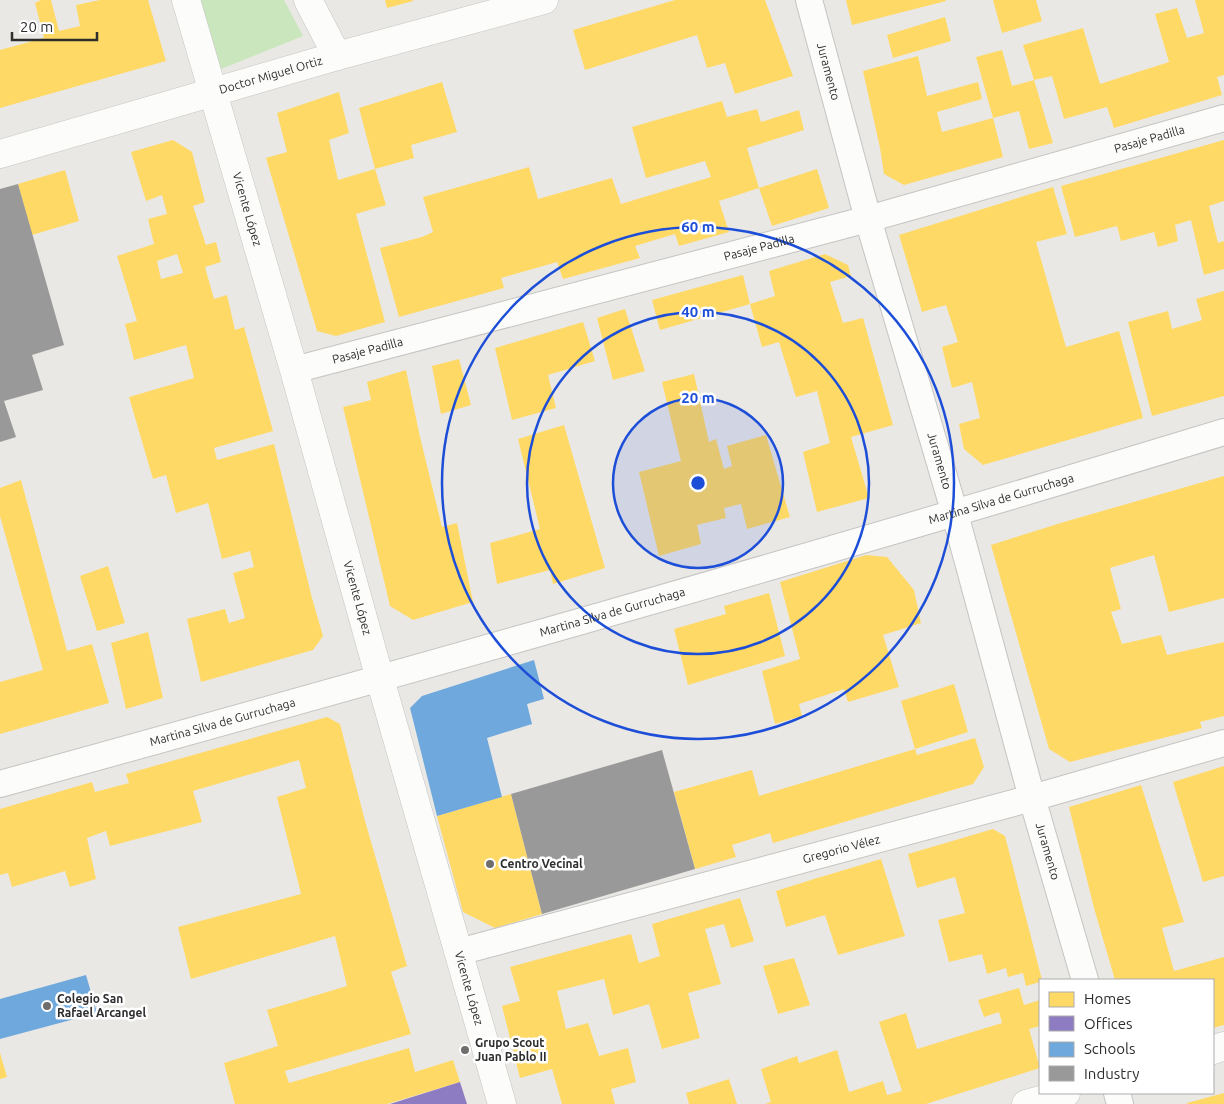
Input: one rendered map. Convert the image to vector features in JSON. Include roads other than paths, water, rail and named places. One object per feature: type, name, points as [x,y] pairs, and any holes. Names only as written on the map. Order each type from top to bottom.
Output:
[{"type":"street","name":"Vicente López","points":[[186,0],[294,370],[380,679],[502,1104]]},
{"type":"street","points":[[308,0],[337,56]]},
{"type":"street","name":"Doctor Miguel Ortiz","points":[[0,154],[337,56],[544,0]]},
{"type":"street","name":"Juramento","points":[[810,0],[868,219],[955,514],[1032,798],[1085,979]]},
{"type":"street","name":"Pasaje Padilla","points":[[294,370],[868,219],[1224,118]]},
{"type":"street","name":"Martina Silva de Gurruchaga","points":[[0,784],[380,679],[955,514],[1224,432]]},
{"type":"street","name":"Gregorio Vélez","points":[[459,952],[1032,798],[1224,743]]},
{"type":"street","points":[[1026,1104],[1062,1094]]},
{"type":"place","name":"Centro Vecinal","points":[[490,864]]},
{"type":"place","name":"Colegio San Rafael Arcangel","points":[[47,1006]]},
{"type":"place","name":"Grupo Scout Juan Pablo II","points":[[465,1050]]}]
